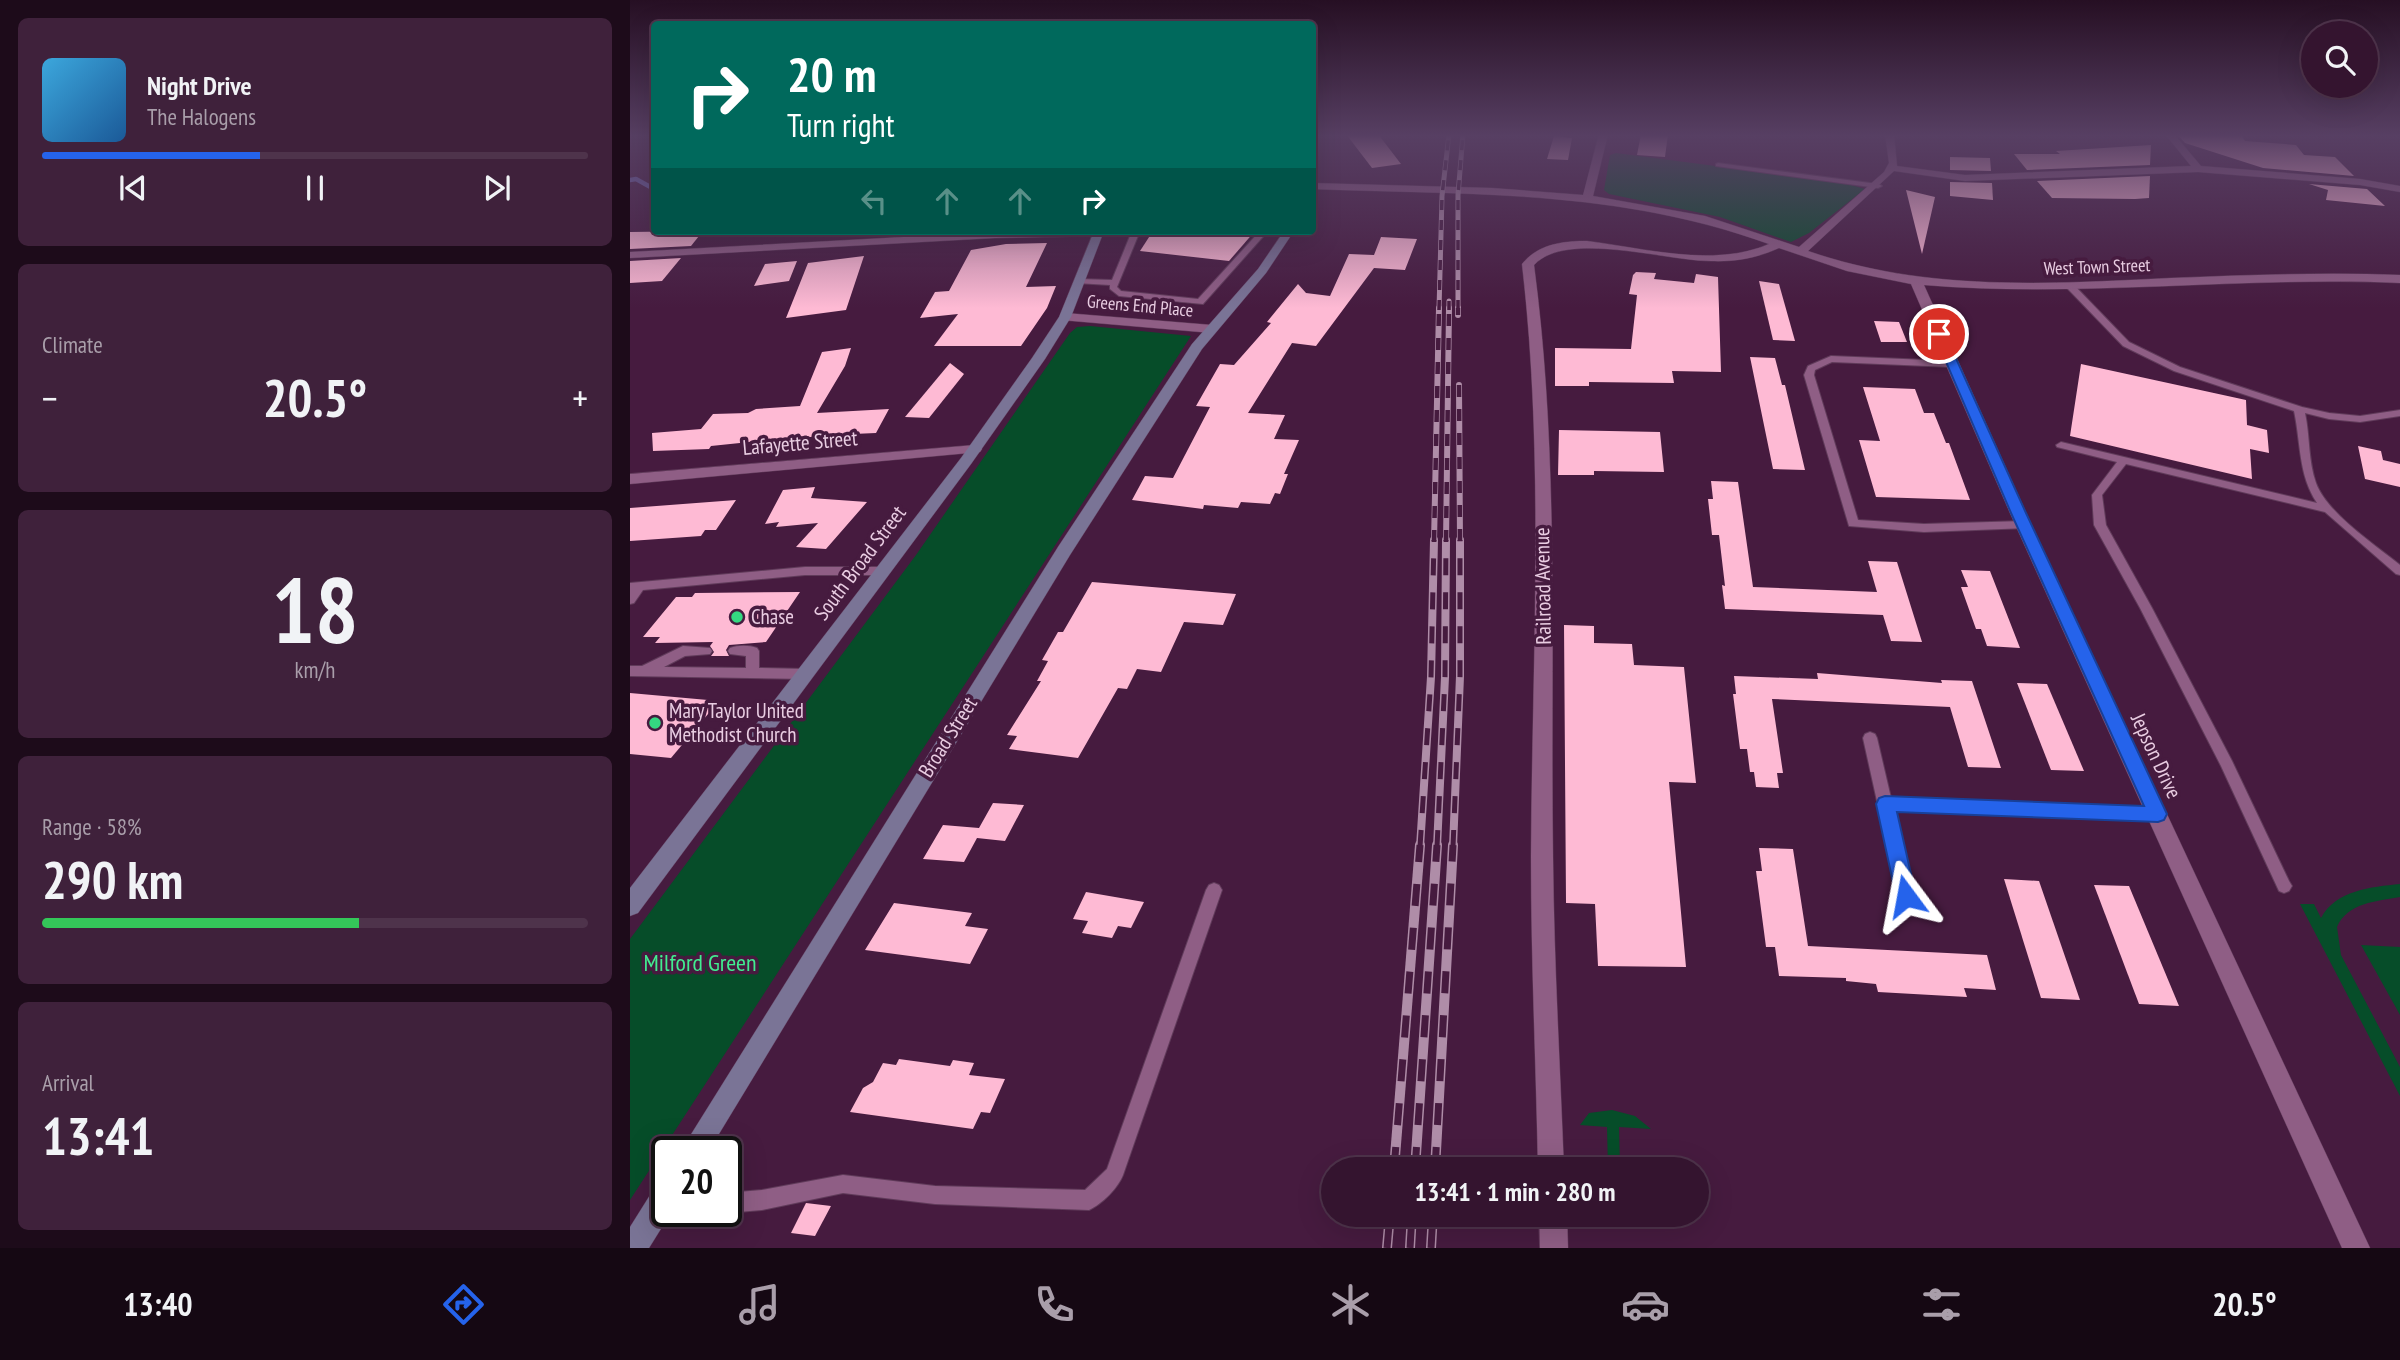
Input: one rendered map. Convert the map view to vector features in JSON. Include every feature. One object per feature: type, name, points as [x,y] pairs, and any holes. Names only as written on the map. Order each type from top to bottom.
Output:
[{"type":"main road","points":[[975,449],[1065,317],[1097,235]]},
{"type":"main road","points":[[1212,329],[1273,257],[1287,235]]},
{"type":"main road","name":"Broad Street","points":[[703,1136],[1064,551],[1212,329]]},
{"type":"main road","name":"South Broad Street","points":[[630,906],[975,449]]},
{"type":"main road","points":[[634,1248],[651,1222]]},
{"type":"street","name":"West Town Street","points":[[1533,192],[1588,196],[1694,216],[1852,271],[1916,281],[2070,286],[2262,278],[2400,279]]},
{"type":"street","points":[[1800,252],[1871,192]]},
{"type":"street","points":[[630,255],[995,235]]},
{"type":"street","name":"Railroad Avenue","points":[[1551,1157],[1542,858],[1544,585],[1538,348],[1528,264],[1541,253],[1567,245],[1728,258],[1758,255],[1779,244]]},
{"type":"street","name":"Jepson Drive","points":[[1916,281],[2024,525],[2356,1248]]},
{"type":"street","name":"Greens End Place","points":[[1065,317],[1212,329]]},
{"type":"street","name":"Lafayette Street","points":[[630,479],[975,449]]},
{"type":"street","points":[[1553,1227],[1554,1248]]},
{"type":"lane","points":[[1134,235],[1113,287],[1119,293],[1200,302],[1260,235]]},
{"type":"lane","points":[[1079,281],[1115,283]]},
{"type":"lane","points":[[2070,286],[2126,344],[2177,369],[2299,409],[2360,419],[2400,412]]},
{"type":"lane","points":[[1952,363],[1831,359],[1811,368],[1809,375],[1853,523],[1924,528],[2024,525]]},
{"type":"lane","points":[[2299,409],[2316,496],[2400,571]]},
{"type":"lane","points":[[2061,445],[2330,510]]},
{"type":"lane","points":[[2124,460],[2097,495],[2100,525],[2221,753],[2284,886]]},
{"type":"lane","points":[[630,600],[635,587],[805,570],[883,571]]},
{"type":"lane","points":[[636,672],[683,651],[706,651]]},
{"type":"lane","points":[[734,651],[753,651],[752,673]]},
{"type":"lane","points":[[636,672],[806,674]]},
{"type":"lane","points":[[1870,738],[1906,896]]},
{"type":"lane","points":[[1885,804],[2158,814]]},
{"type":"lane","points":[[742,1202],[844,1184],[935,1195],[1089,1200],[1114,1175],[1213,890]]},
{"type":"green space","points":[[1607,192],[1861,192],[1809,233],[1791,242],[1720,217]]},
{"type":"green space","name":"Milford Green","points":[[1077,327],[1191,336],[672,1136],[651,1136],[651,1168],[630,1200],[630,939],[916,555],[1070,333]]},
{"type":"green space","points":[[2400,884],[2400,897],[2355,908],[2337,927],[2341,955],[2400,1067],[2400,1096],[2300,904],[2314,904],[2321,918],[2336,901],[2345,896],[2366,889]]},
{"type":"green space","points":[[2361,945],[2400,947],[2400,1015]]},
{"type":"green space","points":[[1612,1110],[1635,1116],[1651,1129],[1619,1127],[1620,1157],[1608,1157],[1607,1127],[1580,1125],[1589,1113]]},
{"type":"building","points":[[1907,192],[1935,197],[1922,254]]},
{"type":"building","points":[[1950,192],[1993,192],[1993,200],[1950,196]]},
{"type":"building","points":[[2047,192],[2149,192],[2149,198],[2135,199],[2052,198]]},
{"type":"building","points":[[2328,192],[2370,192],[2385,206],[2326,200]]},
{"type":"building","points":[[630,232],[700,235],[691,246],[630,249]]},
{"type":"building","points":[[1150,235],[1252,235],[1229,261],[1140,251]]},
{"type":"building","points":[[1381,237],[1417,239],[1405,270],[1374,268],[1316,346],[1292,343],[1248,413],[1285,415],[1274,439],[1299,440],[1284,474],[1288,474],[1280,494],[1275,493],[1270,504],[1241,502],[1238,508],[1204,505],[1203,509],[1132,500],[1145,476],[1173,478],[1210,407],[1196,406],[1220,364],[1234,365],[1271,323],[1267,322],[1298,284],[1306,293],[1330,296],[1349,254],[1374,255]]},
{"type":"building","points":[[1047,243],[1026,287],[1056,286],[1047,308],[1021,346],[934,346],[958,314],[920,318],[935,292],[949,291],[971,250],[1006,244]]},
{"type":"building","points":[[864,256],[846,310],[786,318],[808,263]]},
{"type":"building","points":[[681,258],[662,281],[630,283],[630,261]]},
{"type":"building","points":[[797,261],[789,281],[754,286],[765,264]]},
{"type":"building","points":[[1636,272],[1656,273],[1654,279],[1694,283],[1696,274],[1718,277],[1721,372],[1672,371],[1674,383],[1589,382],[1589,386],[1555,386],[1555,348],[1631,349],[1637,295],[1629,294]]},
{"type":"building","points":[[1759,281],[1779,284],[1795,341],[1773,340]]},
{"type":"building","points":[[1874,321],[1899,322],[1907,342],[1881,342]]},
{"type":"building","points":[[851,348],[845,366],[817,413],[889,409],[876,433],[853,434],[851,437],[803,437],[796,450],[785,444],[787,438],[711,446],[709,449],[653,451],[652,433],[701,429],[713,414],[748,413],[756,409],[800,406],[822,352]]},
{"type":"building","points":[[1750,357],[1775,358],[1782,385],[1785,385],[1805,470],[1773,469]]},
{"type":"building","points":[[950,363],[964,374],[929,418],[905,417]]},
{"type":"building","points":[[2081,364],[2246,400],[2247,425],[2267,430],[2269,453],[2250,449],[2252,479],[2070,436]]},
{"type":"building","points":[[1863,387],[1915,389],[1924,413],[1934,413],[1946,443],[1949,443],[1970,500],[1876,497],[1859,440],[1880,441]]},
{"type":"building","points":[[1559,430],[1660,432],[1664,472],[1594,471],[1594,475],[1558,475]]},
{"type":"building","points":[[2358,446],[2381,451],[2383,460],[2400,464],[2400,487],[2365,479]]},
{"type":"building","points":[[1711,481],[1738,482],[1753,587],[1877,592],[1868,561],[1897,562],[1922,642],[1891,641],[1883,615],[1725,609],[1719,535],[1712,535],[1708,499],[1713,499]]},
{"type":"building","points":[[815,487],[811,498],[867,502],[826,549],[796,547],[818,523],[776,527],[779,522],[765,524],[783,490]]},
{"type":"building","points":[[736,500],[716,530],[705,530],[701,536],[630,541],[630,508]]},
{"type":"building","points":[[1961,570],[1990,571],[2020,648],[1987,646],[1981,629],[1976,629],[1961,587],[1968,587]]},
{"type":"building","points":[[1092,582],[1236,594],[1223,625],[1184,622],[1161,672],[1137,669],[1127,689],[1118,688],[1078,758],[1009,749],[1017,736],[1007,735],[1041,681],[1037,681],[1048,661],[1042,660],[1058,632],[1063,632]]},
{"type":"building","points":[[800,592],[766,642],[729,645],[726,650],[729,656],[711,656],[714,652],[710,646],[713,642],[655,643],[660,637],[643,637],[676,597],[692,597],[695,593]]},
{"type":"building","points":[[1564,625],[1594,626],[1594,643],[1632,644],[1634,665],[1684,667],[1696,783],[1669,782],[1686,967],[1598,966],[1595,904],[1566,903]]},
{"type":"building","points":[[1817,673],[1942,683],[1941,680],[1972,681],[2001,768],[1968,767],[1950,707],[1772,699],[1783,773],[1777,773],[1779,788],[1756,787],[1754,772],[1750,772],[1747,749],[1740,749],[1733,694],[1736,694],[1734,676],[1818,679]]},
{"type":"building","points":[[2017,683],[2047,684],[2084,771],[2051,770]]},
{"type":"building","points":[[630,693],[719,701],[671,758],[630,754]]},
{"type":"building","points":[[993,803],[1024,805],[1005,841],[977,838],[964,862],[923,859],[943,825],[979,828]]},
{"type":"building","points":[[1759,848],[1793,849],[1808,946],[1987,955],[1996,990],[1964,988],[1967,997],[1878,992],[1876,984],[1846,981],[1846,978],[1779,976],[1775,947],[1766,947],[1756,871],[1762,871]]},
{"type":"building","points":[[2004,879],[2039,881],[2080,1000],[2041,998]]},
{"type":"building","points":[[2094,885],[2129,886],[2179,1006],[2139,1004]]},
{"type":"building","points":[[1086,892],[1144,902],[1131,928],[1118,926],[1112,938],[1082,933],[1088,921],[1073,919]]},
{"type":"building","points":[[894,903],[972,913],[965,926],[988,929],[970,964],[865,950]]},
{"type":"building","points":[[899,1059],[950,1066],[953,1060],[974,1063],[969,1075],[1005,1079],[990,1113],[981,1112],[973,1129],[850,1112],[863,1088],[873,1082],[883,1063],[896,1065]]},
{"type":"building","points":[[806,1203],[831,1206],[815,1236],[791,1233]]},
{"type":"railway","points":[[1439,310],[1442,192]]},
{"type":"railway","points":[[1458,192],[1458,315]]},
{"type":"railway","points":[[1449,301],[1449,308]]},
{"type":"railway","points":[[1434,542],[1439,308]]},
{"type":"railway","points":[[1446,542],[1449,308]]},
{"type":"railway","points":[[1459,385],[1460,542]]},
{"type":"railway","points":[[1420,847],[1431,677],[1434,540]]},
{"type":"railway","points":[[1437,847],[1445,677],[1446,540]]},
{"type":"railway","points":[[1453,847],[1460,676],[1460,542]]},
{"type":"railway","points":[[1395,1157],[1420,845]]},
{"type":"railway","points":[[1416,1157],[1437,845]]},
{"type":"railway","points":[[1436,1157],[1453,845]]},
{"type":"railway","points":[[1387,1248],[1389,1227]]},
{"type":"railway","points":[[1410,1248],[1411,1227]]},
{"type":"railway","points":[[1431,1248],[1432,1227]]},
{"type":"place","name":"Chase","points":[[737,617]]},
{"type":"place","name":"Mary Taylor United Methodist Church","points":[[655,723]]},
{"type":"route","points":[[1906,896],[1885,804],[2158,814],[2018,513],[1939,334]]}]
